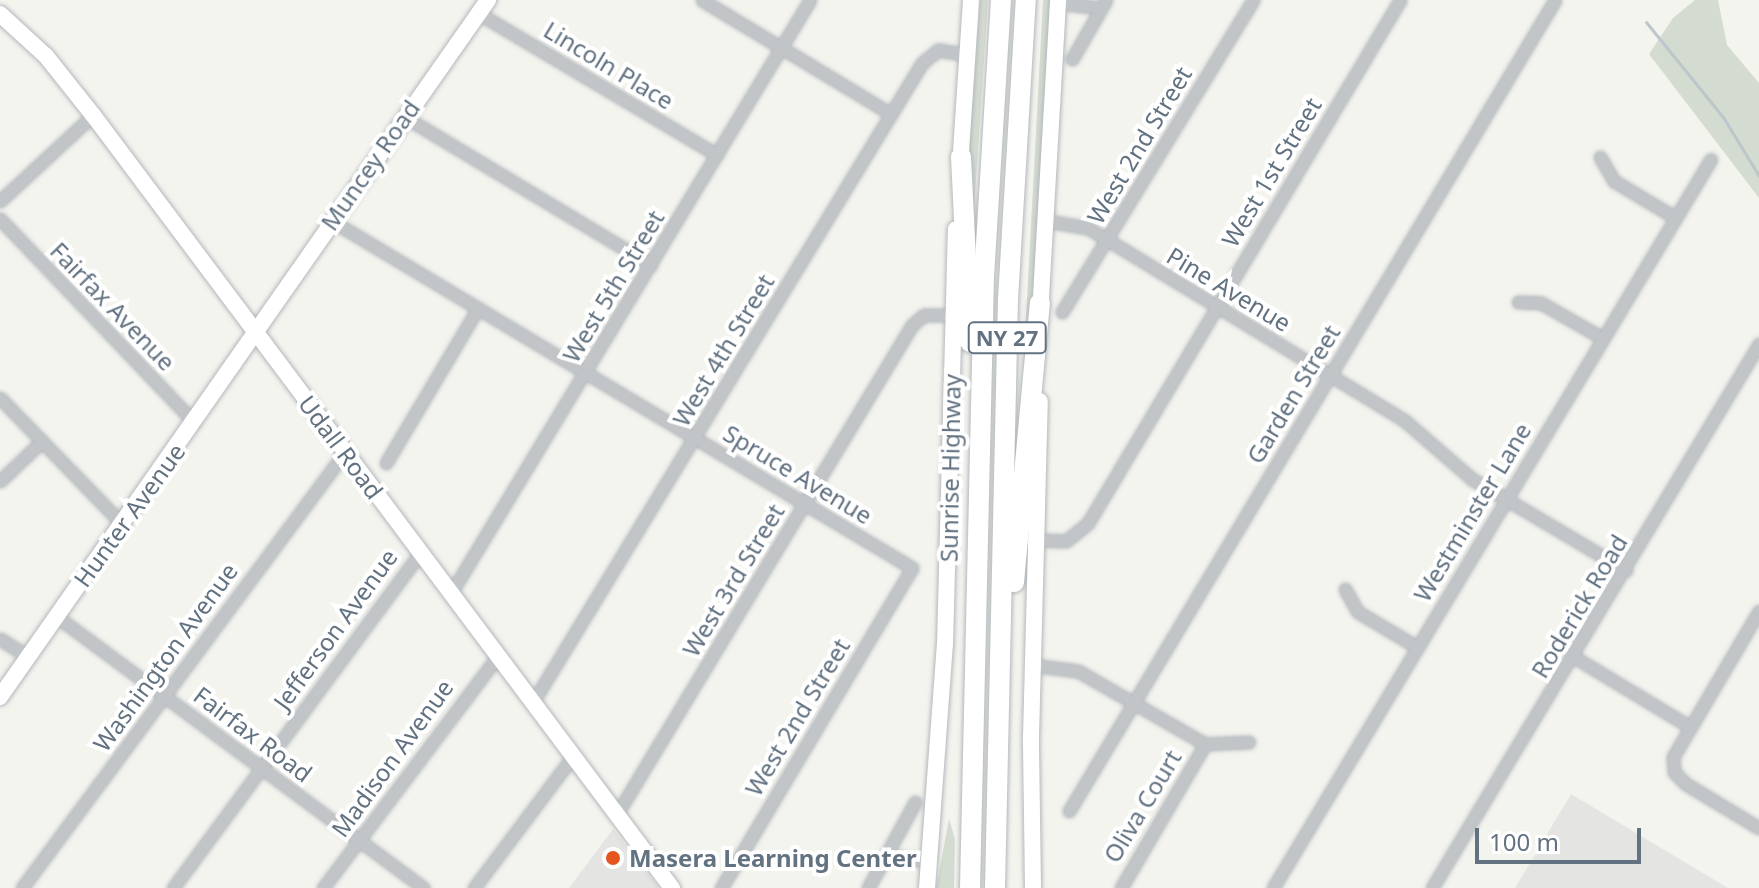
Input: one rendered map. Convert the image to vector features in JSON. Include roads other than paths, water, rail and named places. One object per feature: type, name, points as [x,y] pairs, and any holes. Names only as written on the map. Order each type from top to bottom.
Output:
[{"type":"highway","name":"Sunrise Highway","points":[[970,888],[986,237],[1001,0]]},
{"type":"highway","name":"NY 27","points":[[995,888],[1008,299],[1026,0]]},
{"type":"highway","points":[[961,157],[980,437]]},
{"type":"highway","points":[[1000,677],[1014,581],[1040,303]]},
{"type":"street","points":[[702,0],[891,114]]},
{"type":"street","name":"West 5th Street","points":[[451,593],[810,0]]},
{"type":"street","name":"Sunrise Highway","points":[[927,888],[945,645],[953,315],[971,0]]},
{"type":"street","name":"West 2nd Street","points":[[1062,312],[1253,0]]},
{"type":"street","name":"West 1st Street","points":[[1036,540],[1066,541],[1088,523],[1400,0]]},
{"type":"street","name":"Garden Street","points":[[1069,811],[1555,0]]},
{"type":"street","points":[[1033,888],[1031,737],[1042,220],[1058,2],[1104,4],[1072,59]]},
{"type":"street","name":"Muncey Road","points":[[254,331],[483,6]]},
{"type":"street","name":"Lincoln Place","points":[[483,6],[717,155]]},
{"type":"street","name":"Udall Road","points":[[0,14],[46,56],[93,115],[672,888]]},
{"type":"street","name":"West 4th Street","points":[[533,702],[929,54],[942,50],[968,55]]},
{"type":"street","points":[[0,201],[93,115]]},
{"type":"street","points":[[405,117],[651,265]]},
{"type":"street","points":[[1600,157],[1614,181],[1674,217]]},
{"type":"street","name":"Westminster Lane","points":[[1273,888],[1711,159]]},
{"type":"street","name":"Fairfax Avenue","points":[[0,219],[195,423]]},
{"type":"street","name":"Pine Avenue","points":[[1042,220],[1081,225],[1405,421],[1454,465],[1505,499],[1626,570]]},
{"type":"street","name":"Spruce Avenue","points":[[332,221],[912,568]]},
{"type":"street","points":[[1518,302],[1541,303],[1602,338]]},
{"type":"street","points":[[386,463],[478,308]]},
{"type":"street","name":"West 3rd Street","points":[[617,814],[915,320],[929,314],[953,315]]},
{"type":"street","name":"Hunter Avenue","points":[[0,697],[195,423],[254,331]]},
{"type":"street","name":"Roderick Road","points":[[1432,888],[1574,657],[1759,344]]},
{"type":"street","points":[[0,398],[122,524]]},
{"type":"street","points":[[0,481],[42,441]]},
{"type":"street","name":"Washington Avenue","points":[[22,888],[345,452]]},
{"type":"street","name":"Jefferson Avenue","points":[[173,888],[420,553]]},
{"type":"street","name":"West 2nd Street","points":[[721,888],[912,568]]},
{"type":"street","points":[[1345,589],[1358,612],[1417,647]]},
{"type":"street","points":[[1759,611],[1673,757],[1674,772],[1759,828]]},
{"type":"street","name":"Fairfax Road","points":[[56,616],[423,888]]},
{"type":"street","points":[[0,639],[29,657]]},
{"type":"street","name":"Madison Avenue","points":[[323,888],[498,656]]},
{"type":"street","points":[[1574,657],[1690,727]]},
{"type":"street","points":[[1032,665],[1072,669],[1205,744]]},
{"type":"street","name":"Oliva Court","points":[[1121,888],[1205,744],[1249,742]]},
{"type":"street","points":[[474,888],[573,756]]},
{"type":"street","points":[[868,888],[915,802]]},
{"type":"street","points":[[887,856],[929,861]]},
{"type":"waterway","points":[[1646,22],[1723,117],[1759,176]]},
{"type":"place","name":"Masera Learning Center","points":[[613,858]]}]
